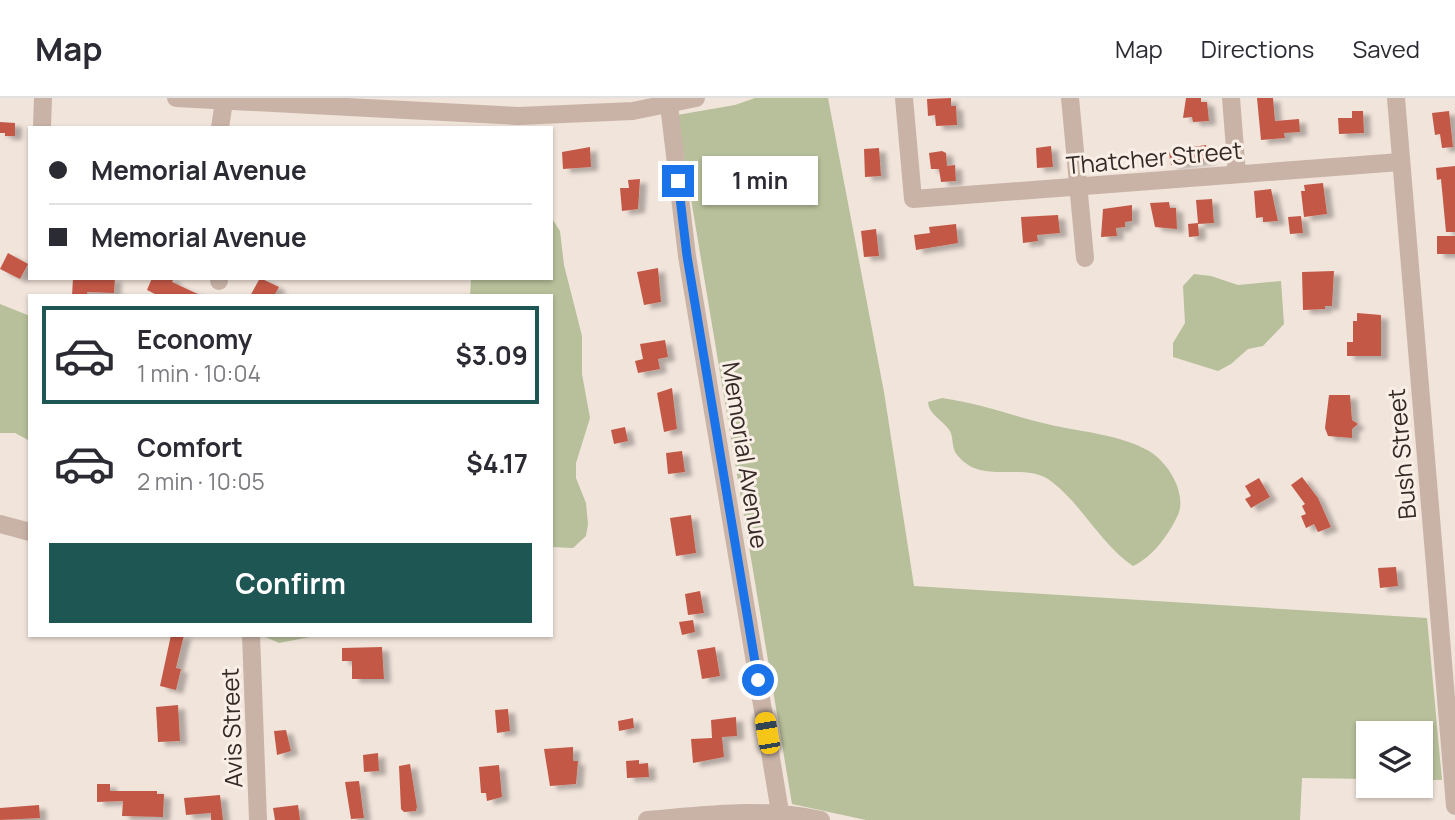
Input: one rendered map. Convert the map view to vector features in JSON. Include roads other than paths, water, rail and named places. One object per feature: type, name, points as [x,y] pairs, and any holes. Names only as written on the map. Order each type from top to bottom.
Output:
[{"type":"street","points":[[42,126],[43,98]]},
{"type":"street","points":[[176,98],[519,116],[633,111],[696,98]]},
{"type":"street","name":"Thatcher Street","points":[[904,98],[913,199],[1080,189],[1400,162]]},
{"type":"street","points":[[1070,98],[1085,258]]},
{"type":"street","points":[[1231,98],[1237,174]]},
{"type":"street","name":"Bush Street","points":[[1396,98],[1400,162],[1448,607],[1455,806]]},
{"type":"street","points":[[220,126],[224,101]]},
{"type":"street","name":"Memorial Avenue","points":[[668,105],[687,256],[780,812]]},
{"type":"street","points":[[0,524],[28,531]]},
{"type":"street","name":"Avis Street","points":[[251,637],[258,820]]},
{"type":"street","points":[[646,820],[780,812],[821,820]]}]
